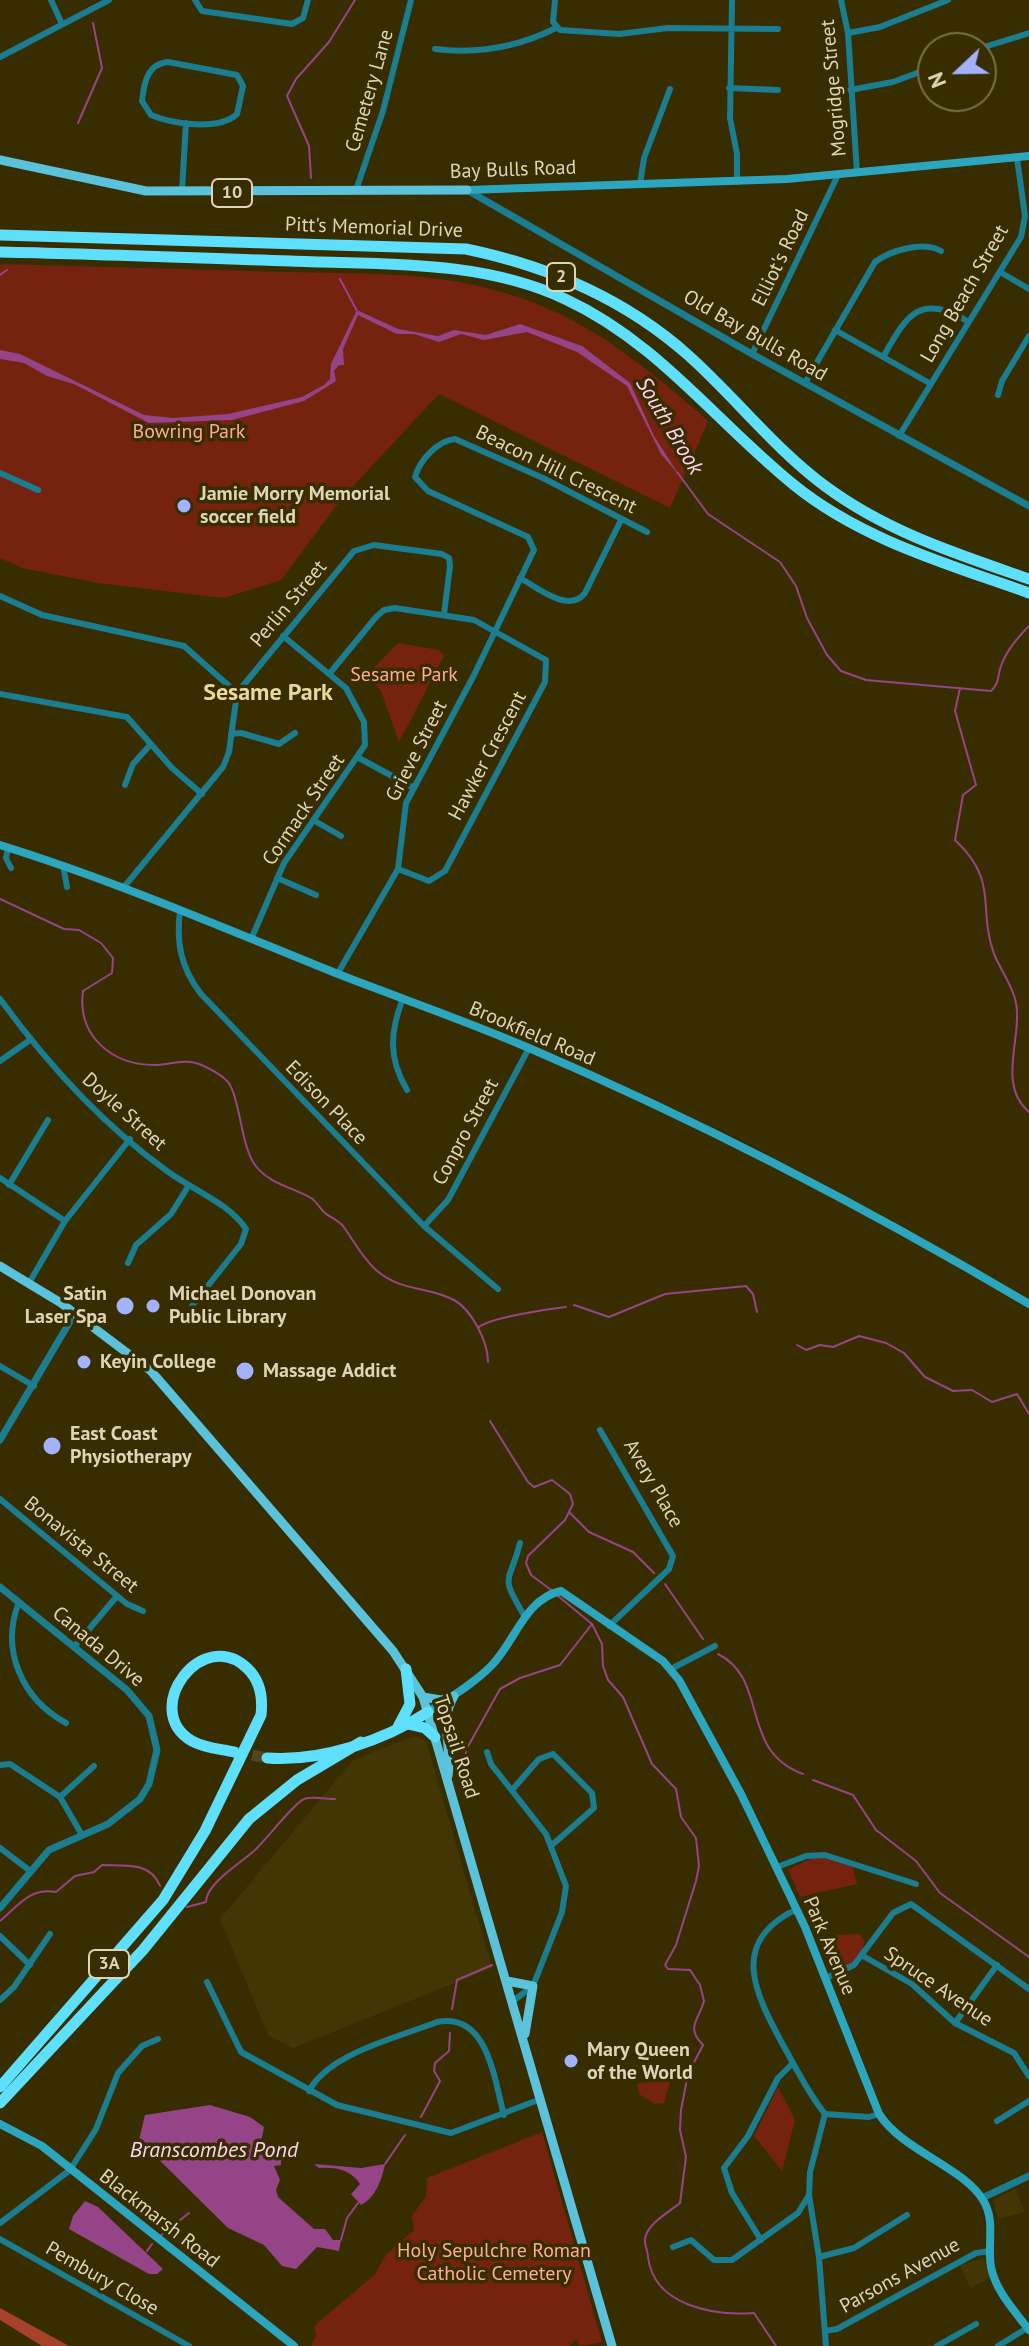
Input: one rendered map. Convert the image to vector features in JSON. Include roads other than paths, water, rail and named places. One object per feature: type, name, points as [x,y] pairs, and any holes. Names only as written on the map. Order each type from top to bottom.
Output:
[{"type":"highway","name":"Pitt's Memorial Drive","points":[[0,234],[466,249],[544,270],[612,301],[652,326],[688,355],[786,453],[860,509],[894,530],[1029,579]]},
{"type":"highway","name":"Pitt's Memorial Drive","points":[[0,252],[445,267],[526,284],[563,298],[641,344],[792,483],[823,507],[906,550],[1029,593]]},
{"type":"highway","name":"3A","points":[[0,2087],[163,1900],[205,1831],[261,1715],[258,1683],[240,1662],[226,1657],[209,1658],[184,1673],[173,1701],[178,1725],[194,1742],[234,1752]]},
{"type":"highway","points":[[395,1730],[408,1714],[410,1704],[406,1669]]},
{"type":"highway","points":[[267,1758],[297,1758],[361,1742],[395,1730],[428,1712]]},
{"type":"highway","points":[[408,1724],[425,1728],[435,1737]]},
{"type":"highway","name":"3A","points":[[0,2103],[143,1950],[184,1897],[263,1806],[297,1780],[361,1742]]},
{"type":"main road","name":"Bay Bulls Road","points":[[0,160],[123,188],[182,193],[467,190],[737,182],[1029,156]]},
{"type":"main road","name":"Brookfield Road","points":[[4,846],[124,887],[529,1048],[642,1099],[903,1233],[1029,1304]]},
{"type":"main road","name":"Topsail Road","points":[[0,1266],[75,1313],[128,1352],[166,1387],[406,1669],[423,1697],[612,2346]]},
{"type":"main road","name":"Park Avenue","points":[[525,1617],[546,1594],[561,1591],[671,1669],[741,1794],[797,1909],[879,2114],[900,2137],[982,2198]]},
{"type":"main road","points":[[428,1712],[454,1696],[503,1653],[525,1617]]},
{"type":"main road","points":[[423,1697],[441,1700],[454,1696]]},
{"type":"main road","points":[[448,1779],[452,1755],[444,1724],[454,1696]]},
{"type":"main road","points":[[507,1981],[533,1986],[523,2036]]},
{"type":"main road","name":"Blackmarsh Road","points":[[0,2124],[42,2146],[294,2346]]},
{"type":"main road","points":[[982,2198],[991,2221],[990,2251],[995,2281],[1027,2325]]},
{"type":"street","points":[[51,0],[62,24]]},
{"type":"street","points":[[0,57],[109,0]]},
{"type":"street","points":[[195,0],[202,11],[292,24],[303,18],[308,0]]},
{"type":"street","name":"Cemetery Lane","points":[[356,190],[383,111],[411,0]]},
{"type":"street","points":[[555,0],[556,28]]},
{"type":"street","points":[[732,0],[729,88],[737,182]]},
{"type":"street","name":"Mogridge Street","points":[[841,0],[848,33],[857,173]]},
{"type":"street","points":[[848,33],[880,27],[948,0]]},
{"type":"street","points":[[435,49],[467,53],[533,40],[556,28],[619,34],[668,28],[730,31],[778,29]]},
{"type":"street","points":[[997,43],[1029,33]]},
{"type":"street","points":[[168,62],[237,75],[243,86],[235,117],[223,122],[186,123],[157,118],[146,111],[142,97],[147,75],[155,65],[168,62]]},
{"type":"street","points":[[850,90],[893,82],[917,73]]},
{"type":"street","points":[[729,88],[778,90]]},
{"type":"street","points":[[640,184],[644,158],[670,89]]},
{"type":"street","points":[[182,193],[186,123]]},
{"type":"street","name":"Long Beach Street","points":[[899,436],[1021,237],[1025,216],[1017,158]]},
{"type":"street","name":"Elliot's Road","points":[[752,354],[838,175]]},
{"type":"street","name":"Old Bay Bulls Road","points":[[467,190],[752,354],[1029,506]]},
{"type":"street","points":[[805,383],[879,259],[892,253],[925,247],[941,251]]},
{"type":"street","points":[[1000,272],[1029,289]]},
{"type":"street","points":[[883,357],[903,322],[918,311],[942,308],[969,322]]},
{"type":"street","points":[[835,330],[931,384]]},
{"type":"street","points":[[998,395],[1002,381],[1029,336]]},
{"type":"street","name":"Beacon Hill Crescent","points":[[494,630],[534,550],[530,539],[428,491],[418,482],[417,470],[440,443],[459,440],[543,478],[647,532]]},
{"type":"street","points":[[0,473],[38,490]]},
{"type":"street","points":[[520,578],[567,603],[577,601],[585,593],[621,520]]},
{"type":"street","name":"Perlin Street","points":[[237,693],[354,551],[364,545],[442,554],[449,558],[444,614]]},
{"type":"street","points":[[0,596],[42,615],[184,646],[237,693],[223,767],[124,887]]},
{"type":"street","points":[[330,673],[384,610],[444,614],[474,620],[494,630]]},
{"type":"street","name":"Grieve Street","points":[[338,973],[398,869],[403,843],[402,819],[414,788],[494,630]]},
{"type":"street","name":"Hawker Crescent","points":[[398,869],[420,881],[429,881],[445,871],[545,682],[548,669],[540,653],[494,630]]},
{"type":"street","name":"Cormack Street","points":[[252,937],[277,878],[365,745],[364,722],[354,697],[330,673],[283,636]]},
{"type":"street","points":[[0,694],[127,717],[202,794]]},
{"type":"street","points":[[231,734],[241,733],[279,744],[295,733]]},
{"type":"street","points":[[125,785],[133,764],[151,744]]},
{"type":"street","points":[[359,758],[414,788]]},
{"type":"street","points":[[313,820],[341,836]]},
{"type":"street","points":[[4,846],[11,868]]},
{"type":"street","points":[[63,865],[67,887]]},
{"type":"street","points":[[277,878],[316,895]]},
{"type":"street","name":"Edison Place","points":[[180,911],[179,950],[186,971],[201,994],[424,1226],[498,1289]]},
{"type":"street","points":[[403,998],[390,1048],[396,1073],[407,1090]]},
{"type":"street","name":"Doyle Street","points":[[0,999],[50,1066],[166,1171],[235,1216],[246,1229],[241,1244],[192,1306]]},
{"type":"street","points":[[0,1061],[30,1040]]},
{"type":"street","name":"Conpro Street","points":[[424,1226],[448,1200],[529,1048]]},
{"type":"street","points":[[9,1185],[48,1120]]},
{"type":"street","points":[[29,1283],[65,1221],[130,1139]]},
{"type":"street","points":[[0,1178],[65,1221]]},
{"type":"street","points":[[128,1263],[136,1245],[171,1214],[189,1185]]},
{"type":"street","points":[[0,1440],[75,1313]]},
{"type":"street","points":[[0,1366],[34,1386]]},
{"type":"street","name":"Avery Place","points":[[600,1430],[673,1556],[669,1569],[609,1626]]},
{"type":"street","name":"Bonavista Street","points":[[0,1499],[117,1596],[143,1611]]},
{"type":"street","points":[[520,1543],[507,1574],[508,1585],[525,1617]]},
{"type":"street","name":"Canada Drive","points":[[0,1587],[75,1646],[140,1703],[149,1716],[157,1750],[149,1784],[140,1799],[126,1813],[49,1850],[0,1908]]},
{"type":"street","points":[[75,1646],[117,1596]]},
{"type":"street","points":[[1,1637],[19,1602]]},
{"type":"street","points":[[671,1669],[715,1646]]},
{"type":"street","points":[[6,1664],[29,1699],[66,1723]]},
{"type":"street","points":[[487,1752],[491,1764],[552,1845],[563,1872],[565,1899],[533,1986],[513,2001]]},
{"type":"street","points":[[512,1790],[539,1759],[553,1754],[592,1793],[594,1808],[552,1845]]},
{"type":"street","points":[[0,1765],[10,1764],[60,1797],[82,1835]]},
{"type":"street","points":[[60,1797],[94,1766]]},
{"type":"street","points":[[0,1848],[29,1870]]},
{"type":"street","points":[[777,1867],[806,1856],[825,1855],[916,1884]]},
{"type":"street","points":[[826,1978],[854,1965],[863,1956],[869,1941],[893,1913],[911,1904],[1029,1989]]},
{"type":"street","points":[[797,1909],[776,1919],[768,1928],[760,1939],[753,1963],[759,1999],[825,2114],[810,2172],[809,2195],[819,2257],[826,2346]]},
{"type":"street","points":[[0,2000],[30,1965],[50,1934]]},
{"type":"street","points":[[0,1936],[30,1965]]},
{"type":"street","name":"Spruce Avenue","points":[[863,1956],[912,1984],[955,2023],[1012,2052],[1029,2076]]},
{"type":"street","points":[[955,2023],[997,1965]]},
{"type":"street","points":[[207,1982],[241,2052],[342,2107],[447,2133],[464,2131],[541,2099]]},
{"type":"street","points":[[309,2091],[317,2076],[332,2064],[437,2022],[454,2021],[471,2028],[481,2041],[504,2115]]},
{"type":"street","points":[[0,2223],[70,2170],[96,2129],[118,2073],[142,2046],[158,2039]]},
{"type":"street","points":[[761,2240],[732,2193],[724,2168],[748,2136],[778,2078],[793,2063]]},
{"type":"street","points":[[997,2121],[1029,2101]]},
{"type":"street","points":[[825,2114],[869,2117],[879,2114]]},
{"type":"street","points":[[982,2198],[1029,2176]]},
{"type":"street","points":[[673,2247],[691,2240],[714,2260],[727,2263],[798,2213],[809,2195]]},
{"type":"street","points":[[819,2257],[850,2250],[907,2215]]},
{"type":"street","name":"Pembury Close","points":[[0,2239],[189,2346]]},
{"type":"street","name":"Parsons Avenue","points":[[825,2331],[837,2329],[976,2253],[990,2251]]},
{"type":"street","points":[[937,2346],[950,2342],[976,2324]]},
{"type":"street","points":[[998,2346],[1027,2325]]},
{"type":"water","points":[[359,311],[398,329],[438,336],[454,330],[486,335],[520,324],[582,346],[630,383],[654,436],[679,475],[661,454],[627,386],[577,352],[527,332],[484,340],[461,334],[439,342],[414,334],[397,334],[358,315],[343,349],[344,365],[339,365],[334,371],[336,381],[304,401],[232,420],[149,423],[74,384],[47,376],[24,363],[0,359],[0,350],[20,354],[144,415],[173,418],[228,414],[302,397],[324,385],[330,379],[331,364]]},
{"type":"water","name":"Branscombes Pond","points":[[210,2105],[250,2117],[264,2127],[260,2149],[281,2160],[281,2165],[274,2166],[280,2180],[276,2190],[278,2197],[314,2229],[325,2229],[333,2240],[341,2240],[339,2251],[317,2247],[296,2269],[282,2266],[264,2245],[228,2228],[139,2140],[145,2115]]},
{"type":"water","points":[[314,2164],[361,2168],[385,2164],[377,2188],[361,2205],[351,2194],[360,2184],[352,2175],[337,2169],[319,2168]]},
{"type":"water","points":[[85,2201],[98,2207],[163,2269],[157,2274],[149,2274],[69,2229],[73,2216]]},
{"type":"waterway","points":[[311,178],[309,146],[287,96],[296,79],[329,42],[355,0]]},
{"type":"waterway","points":[[78,123],[102,68],[93,23]]},
{"type":"waterway","points":[[0,275],[7,270]]},
{"type":"waterway","points":[[340,279],[357,311]]},
{"type":"waterway","name":"South Brook","points":[[677,472],[708,514],[780,562],[796,586],[807,618],[827,655],[841,671],[866,680],[991,691],[1006,655],[1029,626]]},
{"type":"waterway","points":[[960,688],[955,711],[976,785],[963,795],[955,840],[969,855],[983,882],[989,937],[1014,996],[1017,1011],[1012,1064],[1015,1090],[1029,1112]]},
{"type":"waterway","points":[[0,899],[64,929],[79,930],[101,943],[113,958],[112,973],[83,991],[86,1022],[101,1046],[126,1060],[141,1064],[194,1063],[223,1078],[231,1086],[246,1145],[255,1165],[274,1181],[313,1199],[343,1226],[366,1259],[385,1277],[444,1296],[461,1305],[478,1327],[488,1362]]},
{"type":"waterway","points":[[574,1305],[609,1317],[665,1294],[746,1286],[753,1294],[757,1312]]},
{"type":"waterway","points":[[478,1328],[505,1317],[566,1307]]},
{"type":"waterway","points":[[797,1345],[806,1350],[820,1345],[833,1347],[859,1336],[886,1343],[904,1353],[925,1377],[953,1391],[972,1390],[992,1402],[1017,1394],[1029,1414]]},
{"type":"waterway","points":[[490,1421],[528,1482],[534,1487],[552,1480],[570,1494],[573,1504],[565,1520],[528,1556],[526,1563],[531,1575],[554,1592]]},
{"type":"waterway","points":[[569,1512],[589,1532],[633,1552],[654,1573]]},
{"type":"waterway","points":[[665,1584],[703,1639]]},
{"type":"waterway","points":[[558,1596],[592,1624],[602,1644],[603,1666],[608,1680],[623,1697],[652,1764],[676,1789],[681,1817],[696,1838],[699,1866],[696,1881],[676,1945],[665,1965],[668,1969],[690,1970],[700,1985],[704,2001],[694,2028],[703,2045],[688,2074],[681,2110],[680,2130],[686,2157],[680,2203],[654,2223],[647,2234],[648,2257],[661,2287],[674,2297],[704,2310],[754,2313],[776,2346]]},
{"type":"waterway","points":[[465,1775],[466,1750],[500,1689],[520,1678],[560,1665],[592,1624]]},
{"type":"waterway","points":[[718,1654],[734,1666],[744,1680],[761,1732],[770,1749],[783,1763],[803,1774]]},
{"type":"waterway","points":[[813,1780],[853,1795],[876,1830],[916,1861],[940,1893],[1029,1957]]},
{"type":"waterway","points":[[187,1907],[206,1902],[217,1881],[254,1851],[299,1802],[310,1798],[335,1799]]},
{"type":"waterway","points":[[0,1921],[32,1895],[56,1892],[75,1876],[94,1872],[102,1865],[136,1866],[150,1872],[160,1886]]},
{"type":"waterway","points":[[452,2009],[457,1980],[492,1965]]},
{"type":"waterway","points":[[421,2117],[440,2081],[434,2071],[435,2063],[449,2051],[450,2033]]},
{"type":"waterway","points":[[385,2164],[405,2135]]},
{"type":"waterway","points":[[341,2240],[347,2218],[358,2203]]},
{"type":"waterway","points":[[160,2236],[189,2213]]},
{"type":"waterway","points":[[147,2251],[152,2244]]},
{"type":"tunnel","points":[[236,1752],[267,1758]]},
{"type":"place","name":"Jamie Morry Memorial soccer field","points":[[184,506]]},
{"type":"place","name":"Satin Laser Spa","points":[[125,1306]]},
{"type":"place","name":"Michael Donovan Public Library","points":[[153,1306]]},
{"type":"place","name":"Keyin College","points":[[84,1362]]},
{"type":"place","name":"Massage Addict","points":[[245,1371]]},
{"type":"place","name":"East Coast Physiotherapy","points":[[52,1446]]},
{"type":"place","name":"Mary Queen of the World","points":[[571,2061]]},
{"type":"district","name":"Sesame Park","points":[[268,693]]},
{"type":"park label","name":"Bowring Park","points":[[189,432]]},
{"type":"park label","name":"Holy Sepulchre Roman Catholic Cemetery","points":[[494,2262]]}]
